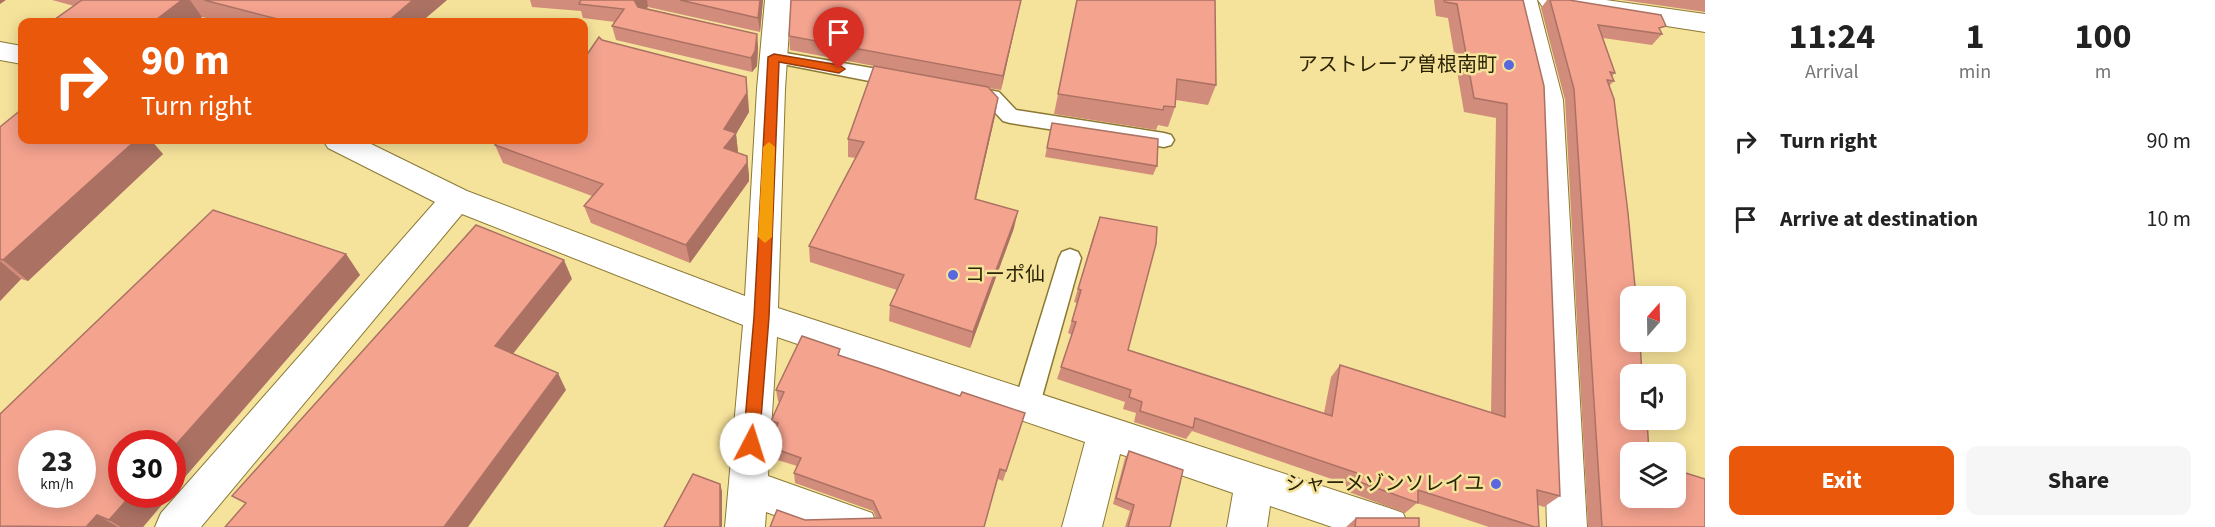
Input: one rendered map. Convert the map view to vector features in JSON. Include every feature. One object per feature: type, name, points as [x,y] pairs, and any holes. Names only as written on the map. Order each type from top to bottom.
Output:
[{"type":"street","points":[[745,527],[762,317],[764,62],[778,0]]},
{"type":"street","points":[[1524,0],[1549,100],[1567,527]]},
{"type":"street","points":[[1551,0],[1705,23]]},
{"type":"street","points":[[0,51],[18,54]]},
{"type":"street","points":[[346,144],[456,199],[762,317],[1389,527]]},
{"type":"street","points":[[175,527],[456,199]]},
{"type":"street","points":[[1082,527],[1107,431]]},
{"type":"street","points":[[1247,527],[1254,480]]},
{"type":"street","points":[[748,487],[858,527]]},
{"type":"lane","points":[[764,62],[923,85]]},
{"type":"lane","points":[[946,89],[992,97],[1010,116],[1164,140]]},
{"type":"lane","points":[[1027,404],[1070,258]]},
{"type":"building","points":[[82,0],[182,0],[158,18],[57,18]]},
{"type":"building","points":[[204,0],[413,0],[392,18],[274,18]]},
{"type":"building","points":[[581,0],[634,0],[638,7],[757,34],[755,51],[751,58],[612,26],[624,9],[579,4]]},
{"type":"building","points":[[680,0],[760,0],[758,18]]},
{"type":"building","points":[[791,0],[1021,0],[1003,76],[789,36]]},
{"type":"building","points":[[1077,0],[1215,0],[1216,85],[1177,79],[1175,107],[1164,106],[1163,110],[1058,94]]},
{"type":"building","points":[[1444,0],[1523,0],[1544,86],[1560,496],[1537,490],[1539,527],[1418,490],[1418,503],[1357,481],[1357,473],[1195,418],[1193,428],[1140,411],[1142,402],[1129,397],[1131,390],[1061,367],[1076,322],[1072,321],[1081,290],[1078,289],[1100,217],[1157,227],[1156,244],[1128,350],[1332,416],[1340,365],[1505,417],[1507,104],[1474,98],[1457,4]]},
{"type":"building","points":[[1550,0],[1569,0],[1661,15],[1666,26],[1659,28],[1662,34],[1598,25],[1615,73],[1610,72],[1614,81],[1607,80],[1614,99],[1635,286],[1620,286],[1620,352],[1641,352],[1641,364],[1620,364],[1620,430],[1648,430],[1648,442],[1620,442],[1620,508],[1686,508],[1686,473],[1705,479],[1705,527],[1602,527],[1574,89]]},
{"type":"building","points":[[599,37],[602,40],[746,77],[747,93],[724,129],[736,133],[724,148],[747,156],[747,163],[686,245],[584,206],[603,184],[495,145],[588,144],[588,53]]},
{"type":"building","points":[[874,66],[988,87],[998,98],[975,199],[1018,211],[973,332],[890,305],[904,275],[809,246],[864,142],[848,139]]},
{"type":"building","points":[[18,112],[18,144],[132,144],[3,260],[0,259],[0,127]]},
{"type":"building","points":[[1052,123],[1158,139],[1157,166],[1047,148]]},
{"type":"building","points":[[213,210],[346,254],[186,433],[186,430],[108,430],[108,508],[120,508],[109,520],[97,515],[86,527],[0,526],[0,414]]},
{"type":"building","points":[[476,225],[564,260],[495,346],[558,373],[444,527],[225,527],[246,503],[232,496]]},
{"type":"building","points":[[802,336],[840,349],[838,355],[960,396],[962,392],[1025,413],[1006,471],[1000,469],[984,527],[770,527],[777,510],[805,520],[881,518],[873,501],[794,473],[801,458],[770,447],[778,423],[771,421],[784,392],[776,390]]},
{"type":"building","points":[[1129,451],[1183,470],[1170,527],[1128,527],[1134,505],[1116,498]]},
{"type":"building","points":[[693,474],[720,484],[720,527],[664,527]]},
{"type":"building","points":[[1356,518],[1419,518],[1419,527],[1355,527]]},
{"type":"slow traffic","points":[[765,237],[769,147]]},
{"type":"place","name":"アストレーア曽根南町","points":[[1509,65]]},
{"type":"place","name":"コーポ仙","points":[[953,275]]},
{"type":"place","name":"シャーメゾンソレイユ","points":[[1496,484]]},
{"type":"route","points":[[751,444],[762,317],[774,57],[839,69]]}]
